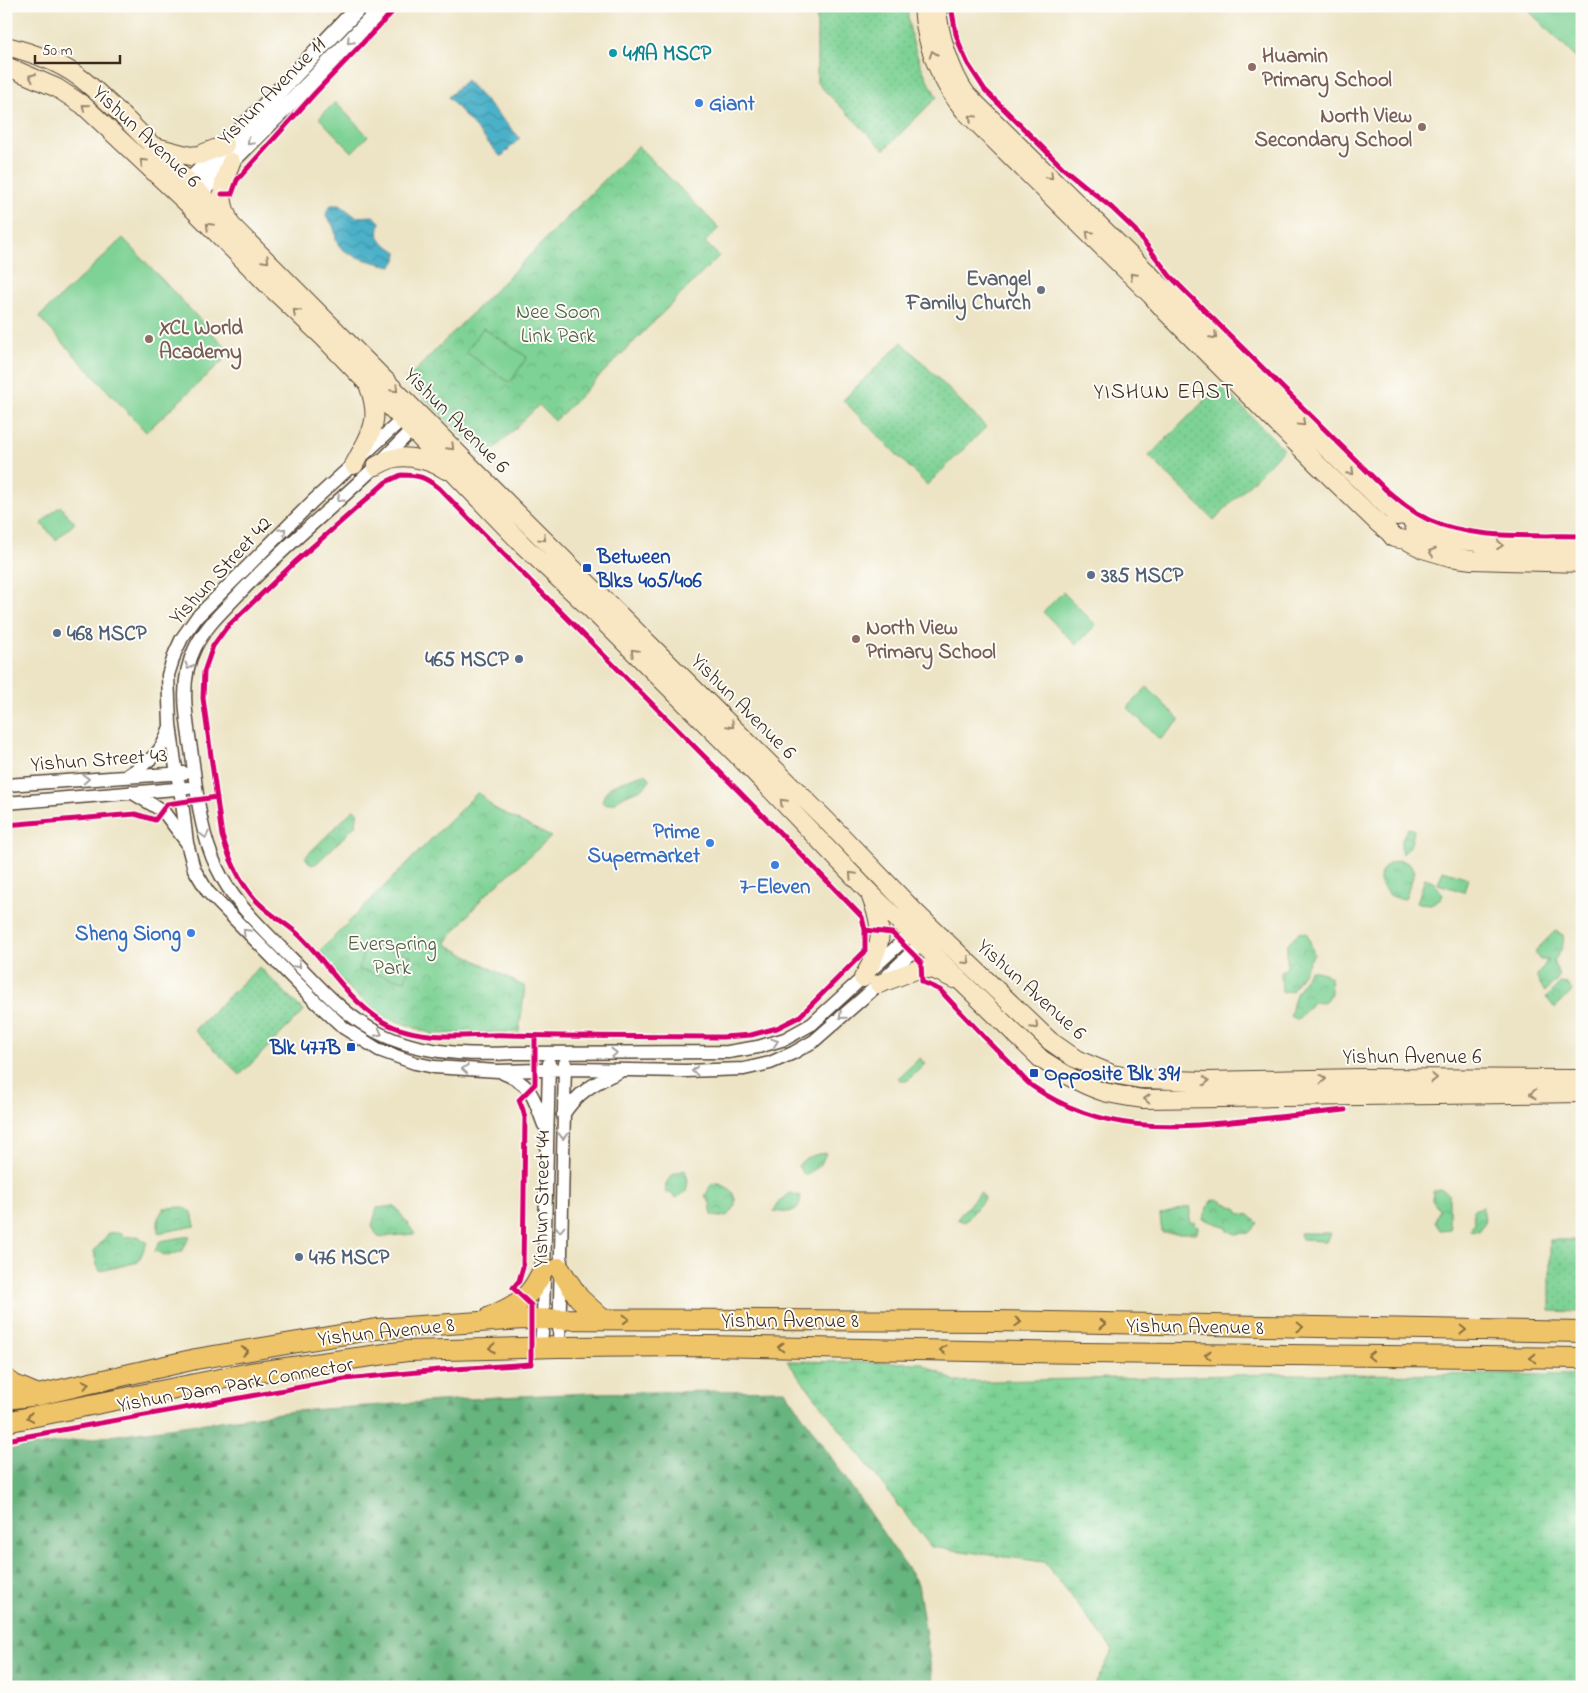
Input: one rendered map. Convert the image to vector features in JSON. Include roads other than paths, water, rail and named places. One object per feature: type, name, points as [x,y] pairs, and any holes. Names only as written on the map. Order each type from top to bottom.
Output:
[{"type":"main road","points":[[924,6],[928,40],[945,84],[953,98],[1119,253]]},
{"type":"main road","points":[[937,6],[937,14],[945,46],[963,89],[1317,464],[1379,524],[1393,524],[1404,515],[1409,517],[1412,520],[1410,534],[1423,549],[1450,557],[1582,563]]},
{"type":"main road","name":"Yishun Avenue 6","points":[[6,46],[22,50],[57,64],[78,76],[118,111],[152,146],[188,193],[367,383],[413,419],[509,505],[697,690],[923,932],[964,983],[1041,1059],[1068,1076],[1104,1092],[1143,1099],[1582,1093]]},
{"type":"main road","name":"Yishun Avenue 6","points":[[6,66],[58,88],[83,105],[188,193],[231,226],[413,419],[457,477],[524,546],[599,617],[753,771],[869,892],[923,932],[1050,1041],[1076,1059],[1112,1074],[1140,1079],[1207,1081],[1385,1078],[1582,1079]]},
{"type":"main road","points":[[152,146],[190,156],[199,155],[225,146]]},
{"type":"main road","points":[[231,162],[225,176],[222,194],[222,207],[231,226]]},
{"type":"main road","points":[[354,465],[376,420],[374,400],[367,383]]},
{"type":"main road","points":[[376,466],[395,458],[417,459],[434,463],[457,477]]},
{"type":"main road","points":[[509,505],[506,514],[507,518],[520,532],[524,546]]},
{"type":"main road","points":[[1410,534],[1485,543],[1582,548]]},
{"type":"main road","points":[[869,892],[879,916],[879,944],[871,981],[920,968],[935,970],[964,983]]},
{"type":"main road","points":[[1385,1078],[1385,1096]]},
{"type":"main road","points":[[479,1322],[524,1299],[552,1267],[578,1298],[602,1319]]},
{"type":"main road","name":"Yishun Avenue 8","points":[[6,1400],[38,1395],[196,1359],[376,1328],[479,1322],[551,1319],[993,1321],[1582,1332]]},
{"type":"main road","name":"Yishun Avenue 8","points":[[6,1422],[250,1373],[397,1352],[550,1347],[708,1346],[1084,1354],[1582,1358]]},
{"type":"main road","points":[[6,1379],[14,1385],[38,1395]]},
{"type":"street","name":"Yishun Avenue 11","points":[[188,193],[231,162],[264,117],[360,6]]},
{"type":"street","name":"Yishun Avenue 11","points":[[188,193],[225,146],[264,117],[384,6]]},
{"type":"street","name":"Yishun Street 42","points":[[413,419],[354,465],[313,501],[197,617],[182,638],[168,675],[170,724],[187,843],[194,869],[208,892],[262,948],[344,1028],[379,1050],[414,1062],[434,1067],[498,1071],[685,1071],[744,1069],[770,1063],[814,1041],[871,981],[923,932]]},
{"type":"street","name":"Yishun Street 42","points":[[413,419],[376,466],[258,574],[210,623],[194,648],[186,676],[186,710],[197,800],[206,838],[216,866],[228,889],[242,909],[339,1006],[359,1022],[379,1034],[406,1044],[445,1052],[480,1055],[728,1052],[758,1047],[785,1039],[812,1024],[871,981]]},
{"type":"street","points":[[126,777],[154,757],[165,743],[170,724]]},
{"type":"street","name":"Yishun Street 43","points":[[6,785],[194,772]]},
{"type":"street","name":"Yishun Street 43","points":[[6,803],[196,787]]},
{"type":"street","points":[[131,792],[163,811],[187,843]]},
{"type":"street","name":"Yishun Street 44","points":[[549,1053],[547,1132],[552,1267]]},
{"type":"street","name":"Yishun Street 44","points":[[550,1347],[552,1267],[563,1115],[565,1053]]},
{"type":"street","points":[[498,1071],[523,1083],[530,1089],[547,1132]]},
{"type":"street","points":[[563,1115],[583,1091],[621,1071]]},
{"type":"street","name":"Yishun Street 44","points":[[550,1347],[551,1319]]},
{"type":"water","points":[[466,80],[520,138],[501,157],[448,97]]},
{"type":"water","points":[[331,205],[340,205],[356,217],[373,216],[380,222],[379,238],[397,252],[396,260],[392,266],[362,259],[342,249],[337,242],[334,228],[326,215]]},
{"type":"place","name":"419A MSCP","points":[[613,53]]},
{"type":"place","name":"Huamin Primary School","points":[[1252,67]]},
{"type":"place","name":"Giant","points":[[699,103]]},
{"type":"place","name":"North View Secondary School","points":[[1422,127]]},
{"type":"place","name":"Evangel Family Church","points":[[1041,290]]},
{"type":"place","name":"XCL World Academy","points":[[149,339]]},
{"type":"place","name":"Between Blks 405/406","points":[[587,568]]},
{"type":"place","name":"385 MSCP","points":[[1091,575]]},
{"type":"place","name":"468 MSCP","points":[[57,633]]},
{"type":"place","name":"North View Primary School","points":[[856,639]]},
{"type":"place","name":"465 MSCP","points":[[519,659]]},
{"type":"place","name":"Prime Supermarket","points":[[710,843]]},
{"type":"place","name":"7-Eleven","points":[[775,865]]},
{"type":"place","name":"Sheng Siong","points":[[191,933]]},
{"type":"place","name":"Blk 477B","points":[[351,1047]]},
{"type":"place","name":"Opposite Blk 391","points":[[1034,1073]]},
{"type":"place","name":"476 MSCP","points":[[299,1257]]},
{"type":"district","name":"YISHUN EAST","points":[[1164,390]]},
{"type":"park label","name":"Nee Soon Link Park","points":[[558,323]]},
{"type":"park label","name":"Everspring Park","points":[[392,955]]}]
